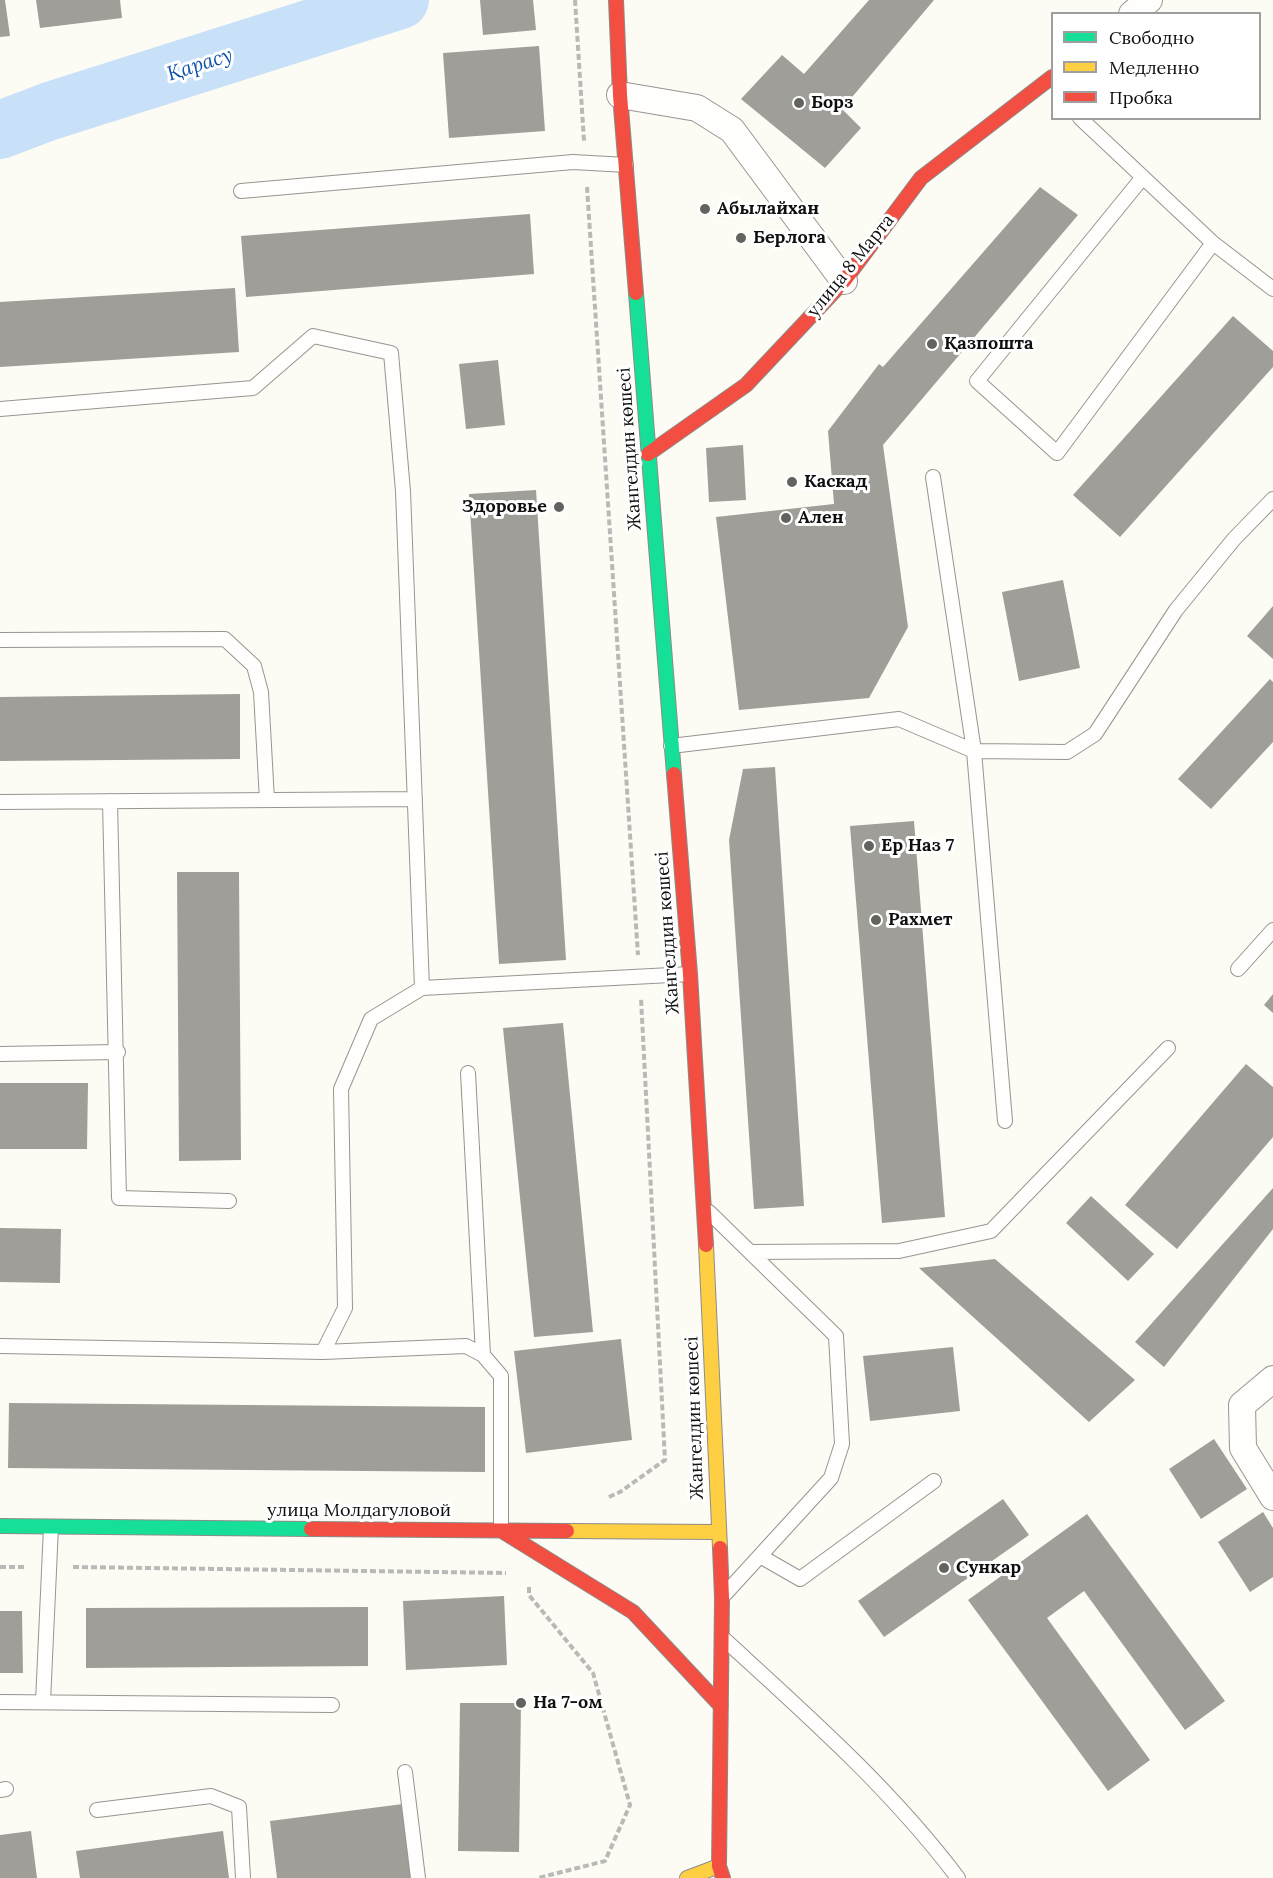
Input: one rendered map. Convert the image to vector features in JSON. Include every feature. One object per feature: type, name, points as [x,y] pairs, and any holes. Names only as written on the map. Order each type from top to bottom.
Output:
[{"type":"main road","name":"Жангелдин көшесі","points":[[616,0],[626,165],[690,974],[704,1208],[717,1532],[722,1598],[721,1872]]},
{"type":"main road","name":"улица 8 Марта","points":[[648,454],[746,385],[844,281],[921,178],[1050,84]]},
{"type":"main road","name":"улица Молдагуловой","points":[[0,1526],[717,1532]]},
{"type":"main road","points":[[501,1530],[633,1611],[721,1706]]},
{"type":"main road","points":[[687,1878],[721,1872]]},
{"type":"street","points":[[1134,12],[1149,0]]},
{"type":"street","points":[[621,95],[697,108],[732,130],[844,281]]},
{"type":"street","points":[[1273,1379],[1242,1405],[1243,1448],[1273,1497]]},
{"type":"lane","points":[[1082,120],[1213,243],[1273,290]]},
{"type":"lane","points":[[241,190],[585,163],[626,165]]},
{"type":"lane","points":[[1143,177],[977,381],[1057,453],[1213,243]]},
{"type":"lane","points":[[0,409],[253,388],[313,336],[392,353],[403,491],[422,988]]},
{"type":"lane","points":[[933,477],[974,751],[1005,1121]]},
{"type":"lane","points":[[671,746],[899,719],[974,751],[1067,753],[1095,734],[1176,610],[1234,539],[1273,499]]},
{"type":"lane","points":[[0,640],[225,639],[254,666],[261,692],[267,800]]},
{"type":"lane","points":[[0,802],[415,799]]},
{"type":"lane","points":[[110,801],[118,1052],[119,1198],[229,1201]]},
{"type":"lane","points":[[1238,969],[1273,930]]},
{"type":"lane","points":[[323,1352],[345,1308],[341,1089],[371,1019],[422,988],[690,974]]},
{"type":"lane","points":[[750,1252],[899,1251],[992,1230],[1168,1048]]},
{"type":"lane","points":[[0,1054],[118,1052]]},
{"type":"lane","points":[[468,1073],[483,1354]]},
{"type":"lane","points":[[704,1208],[836,1336],[843,1444],[831,1478],[722,1598]]},
{"type":"lane","points":[[0,1346],[323,1352],[466,1346],[483,1354],[501,1376],[501,1530]]},
{"type":"lane","points":[[760,1556],[800,1579],[934,1481]]},
{"type":"lane","points":[[43,1702],[51,1527]]},
{"type":"lane","points":[[722,1636],[870,1776],[930,1841],[958,1878]]},
{"type":"lane","points":[[0,1702],[332,1705]]},
{"type":"lane","points":[[405,1772],[418,1878]]},
{"type":"lane","points":[[97,1810],[211,1797],[239,1807],[243,1878]]},
{"type":"path","points":[[575,0],[640,977],[665,1460],[620,1492],[600,1500]]},
{"type":"path","points":[[528,1547],[529,1595],[594,1673],[630,1805],[605,1861],[538,1878]]},
{"type":"path","points":[[0,1567],[529,1573]]},
{"type":"building","points":[[0,0],[5,0],[10,36],[0,37]]},
{"type":"building","points":[[36,0],[120,0],[122,18],[40,28]]},
{"type":"building","points":[[480,0],[533,0],[536,30],[483,35]]},
{"type":"building","points":[[869,0],[934,0],[842,109],[861,128],[825,168],[741,99],[782,55],[804,74]]},
{"type":"building","points":[[539,46],[545,131],[449,138],[443,53]]},
{"type":"building","points":[[1040,187],[1078,215],[883,445],[908,627],[869,698],[739,710],[716,517],[834,504],[828,431],[879,364],[883,367]]},
{"type":"building","points":[[530,214],[534,274],[246,297],[241,236]]},
{"type":"building","points":[[235,288],[239,352],[0,367],[0,302]]},
{"type":"building","points":[[1233,316],[1273,351],[1273,367],[1120,537],[1073,495]]},
{"type":"building","points":[[498,360],[505,425],[466,429],[459,364]]},
{"type":"building","points":[[743,445],[746,500],[709,502],[706,448]]},
{"type":"building","points":[[536,490],[566,960],[499,964],[469,494]]},
{"type":"building","points":[[1063,580],[1080,668],[1019,681],[1002,592]]},
{"type":"building","points":[[1273,606],[1273,659],[1247,636]]},
{"type":"building","points":[[1270,679],[1273,682],[1273,742],[1211,809],[1178,779]]},
{"type":"building","points":[[240,694],[240,759],[0,761],[0,697]]},
{"type":"building","points":[[775,767],[804,1206],[754,1209],[729,840],[743,769]]},
{"type":"building","points":[[914,821],[945,1217],[882,1223],[850,826]]},
{"type":"building","points":[[177,872],[239,872],[241,1160],[179,1161]]},
{"type":"building","points":[[1273,994],[1273,1013],[1264,1005]]},
{"type":"building","points":[[563,1023],[593,1332],[534,1337],[503,1028]]},
{"type":"building","points":[[1246,1064],[1273,1087],[1273,1137],[1177,1249],[1125,1205]]},
{"type":"building","points":[[0,1083],[88,1083],[87,1149],[0,1149]]},
{"type":"building","points":[[1273,1188],[1273,1229],[1164,1367],[1135,1342]]},
{"type":"building","points":[[1091,1196],[1154,1254],[1128,1281],[1066,1223]]},
{"type":"building","points":[[0,1228],[61,1229],[60,1283],[0,1282]]},
{"type":"building","points":[[995,1259],[1135,1380],[1089,1422],[919,1268]]},
{"type":"building","points":[[621,1339],[632,1440],[526,1453],[514,1351]]},
{"type":"building","points":[[953,1347],[960,1411],[870,1421],[863,1356]]},
{"type":"building","points":[[9,1403],[485,1407],[485,1472],[8,1468]]},
{"type":"building","points":[[1214,1439],[1247,1489],[1201,1519],[1169,1469]]},
{"type":"building","name":"Сункар","points":[[1003,1499],[1029,1535],[884,1637],[858,1601]]},
{"type":"building","points":[[1263,1512],[1273,1528],[1273,1577],[1250,1592],[1218,1542]]},
{"type":"building","points":[[1087,1514],[1225,1701],[1185,1730],[1084,1591],[1047,1618],[1150,1760],[1108,1791],[968,1600]]},
{"type":"building","points":[[504,1596],[507,1665],[406,1670],[403,1601]]},
{"type":"building","points":[[368,1607],[368,1666],[86,1668],[86,1608]]},
{"type":"building","points":[[0,1611],[22,1611],[23,1673],[0,1673]]},
{"type":"building","points":[[460,1703],[521,1703],[519,1852],[458,1851]]},
{"type":"building","points":[[403,1804],[412,1878],[277,1878],[270,1821]]},
{"type":"building","points":[[31,1831],[37,1878],[0,1878],[0,1835]]},
{"type":"building","points":[[223,1831],[229,1878],[80,1878],[76,1851]]},
{"type":"waterway","name":"Қарасу","points":[[0,130],[50,111],[400,0]]},
{"type":"traffic: fast","points":[[636,293],[674,774]]},
{"type":"traffic: fast","points":[[0,1526],[311,1529]]},
{"type":"traffic: slow","points":[[706,1245],[720,1548]]},
{"type":"traffic: slow","points":[[567,1531],[717,1532]]},
{"type":"traffic: slow","points":[[687,1878],[719,1866]]},
{"type":"traffic: jam","points":[[616,0],[620,95],[636,293]]},
{"type":"traffic: jam","points":[[648,454],[746,385],[844,281],[921,178],[1051,78]]},
{"type":"traffic: jam","points":[[674,774],[690,974],[706,1245]]},
{"type":"traffic: jam","points":[[311,1529],[567,1531]]},
{"type":"traffic: jam","points":[[502,1531],[633,1612],[721,1706]]},
{"type":"traffic: jam","points":[[720,1548],[722,1598],[719,1866],[723,1878]]},
{"type":"place","name":"Борз","points":[[799,103]]},
{"type":"place","name":"Абылайхан","points":[[705,209]]},
{"type":"place","name":"Берлога","points":[[741,238]]},
{"type":"place","name":"Қазпошта","points":[[932,344]]},
{"type":"place","name":"Каскад","points":[[792,482]]},
{"type":"place","name":"Здоровье","points":[[559,507]]},
{"type":"place","name":"Ален","points":[[786,518]]},
{"type":"place","name":"Ер Наз 7","points":[[869,846]]},
{"type":"place","name":"Рахмет","points":[[876,920]]},
{"type":"place","name":"Сункар","points":[[944,1568]]},
{"type":"place","name":"На 7-ом","points":[[521,1703]]}]
